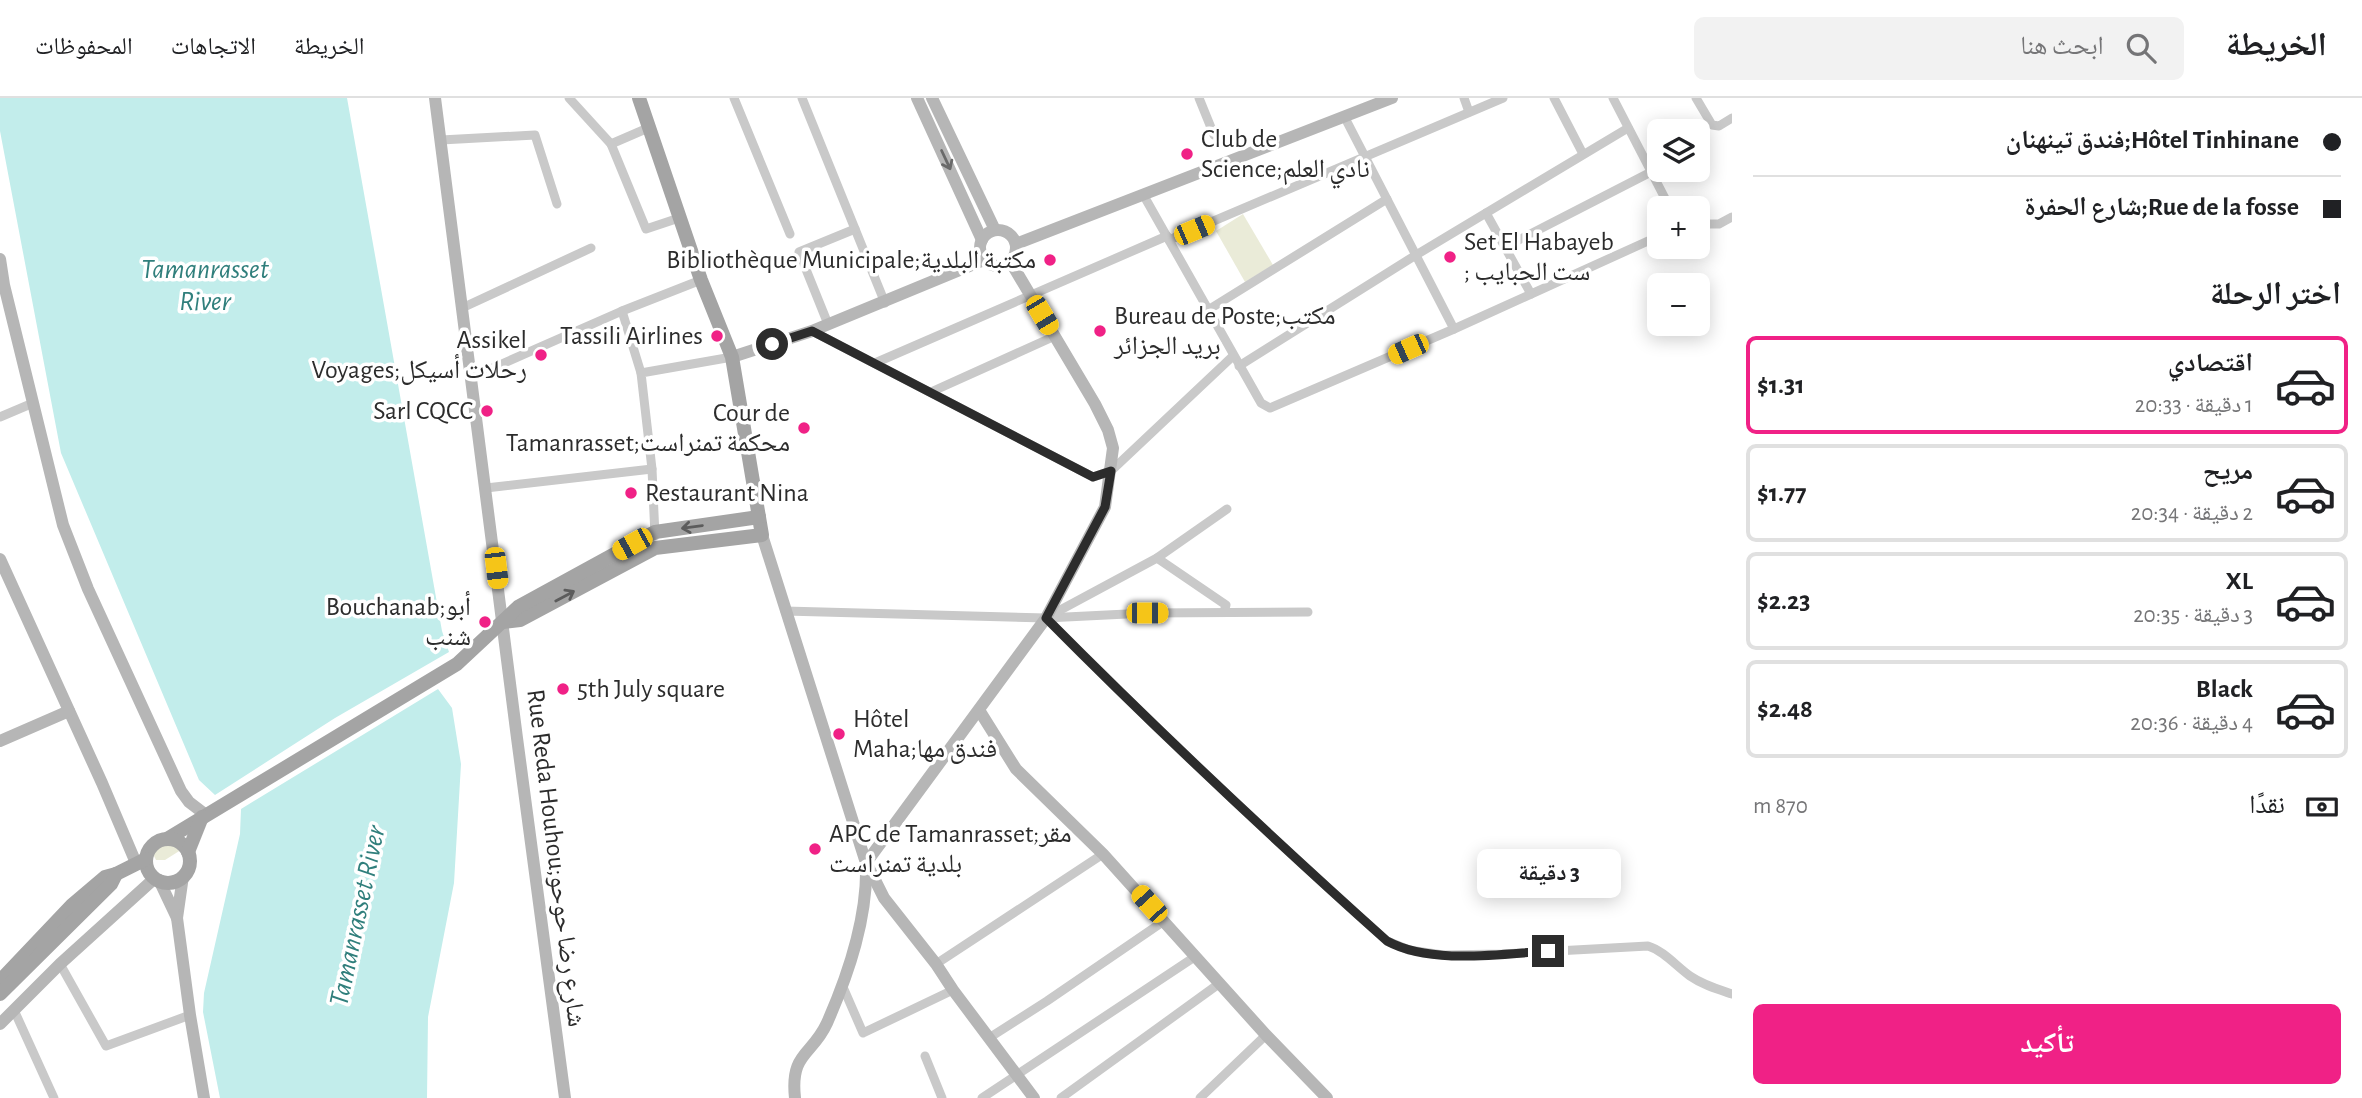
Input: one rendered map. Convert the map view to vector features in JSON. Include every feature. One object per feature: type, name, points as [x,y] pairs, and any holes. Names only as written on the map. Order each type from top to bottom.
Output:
[{"type":"main road","points":[[503,622],[520,620],[655,548],[762,535],[732,357],[679,218],[639,98]]},
{"type":"main road","points":[[0,981],[72,905],[105,877],[141,861],[153,845],[343,735],[457,664],[518,607],[655,532],[759,517]]},
{"type":"main road","points":[[141,861],[157,879],[169,883],[183,876],[189,867],[188,852],[204,816]]},
{"type":"main road","points":[[167,839],[177,841],[188,852]]},
{"type":"main road","points":[[0,994],[111,884],[116,874]]},
{"type":"street","name":"Rue Reda Houhou;شارع رضا حوحو","points":[[435,98],[565,1098]]},
{"type":"street","points":[[569,98],[611,144],[646,229],[679,218]]},
{"type":"street","points":[[734,98],[790,234]]},
{"type":"street","points":[[803,98],[885,303]]},
{"type":"street","points":[[917,98],[982,240],[984,260]]},
{"type":"street","points":[[932,98],[995,230]]},
{"type":"street","points":[[1199,98],[1214,135]]},
{"type":"street","points":[[1016,244],[1392,98]]},
{"type":"street","points":[[1464,98],[1469,112]]},
{"type":"street","points":[[875,363],[1030,294],[1365,158],[1503,98]]},
{"type":"street","points":[[1554,98],[1583,154]]},
{"type":"street","points":[[1614,98],[1647,165]]},
{"type":"street","points":[[1696,98],[1712,125],[1719,125],[1732,118]]},
{"type":"street","points":[[1344,116],[1454,329]]},
{"type":"street","points":[[611,144],[648,128]]},
{"type":"street","points":[[1239,366],[1416,255],[1628,128]]},
{"type":"street","points":[[441,140],[534,135],[557,204]]},
{"type":"street","points":[[1505,247],[1647,175]]},
{"type":"street","points":[[1144,195],[1233,356],[1261,403],[1270,408],[1647,241]]},
{"type":"street","points":[[1208,310],[1387,199]]},
{"type":"street","points":[[1486,213],[1531,294]]},
{"type":"street","points":[[1710,224],[1719,224],[1732,217]]},
{"type":"street","points":[[828,324],[799,252],[855,229]]},
{"type":"street","points":[[641,373],[732,357],[812,331],[885,303],[984,260],[1000,266],[1016,254],[1016,244],[1006,232],[995,230],[982,240]]},
{"type":"street","points":[[461,308],[591,248]]},
{"type":"street","points":[[0,259],[2,286],[59,513],[88,589],[181,791],[204,816]]},
{"type":"street","points":[[795,1098],[793,1083],[797,1063],[825,1027],[843,987],[863,912],[867,887],[866,863],[1046,618],[1105,507],[1113,448],[1108,430],[1010,261]]},
{"type":"street","points":[[470,378],[701,279]]},
{"type":"street","points":[[622,311],[641,373],[652,469],[655,548]]},
{"type":"street","points":[[812,331],[1093,477],[1111,471],[1233,356]]},
{"type":"street","points":[[931,392],[1055,336]]},
{"type":"street","points":[[0,417],[33,402]]},
{"type":"street","points":[[486,488],[652,469]]},
{"type":"street","points":[[1046,618],[1157,558],[1227,509]]},
{"type":"street","points":[[762,535],[866,863],[884,898],[1034,1098]]},
{"type":"street","points":[[1157,558],[1226,605],[1224,612]]},
{"type":"street","points":[[0,559],[141,861]]},
{"type":"street","points":[[785,611],[1046,618],[1147,613],[1308,612]]},
{"type":"street","points":[[1046,618],[1265,831],[1387,941],[1397,946],[1443,955],[1648,946],[1692,977],[1732,994]]},
{"type":"street","points":[[979,710],[1016,769],[1103,854],[1266,1035],[1327,1098]]},
{"type":"street","points":[[0,741],[69,711]]},
{"type":"street","points":[[936,964],[1103,854]]},
{"type":"street","points":[[183,876],[177,918],[204,1098]]},
{"type":"street","points":[[0,1024],[60,964],[157,879],[177,918]]},
{"type":"street","points":[[863,912],[872,903],[884,898]]},
{"type":"street","points":[[989,1038],[1164,920]]},
{"type":"street","points":[[982,1098],[1196,956]]},
{"type":"street","points":[[60,964],[106,1046],[190,1015]]},
{"type":"street","points":[[1061,1098],[1220,983]]},
{"type":"street","points":[[843,987],[863,1034],[953,990]]},
{"type":"street","points":[[14,1010],[54,1098]]},
{"type":"street","points":[[1200,1098],[1266,1035]]},
{"type":"street","points":[[925,1056],[943,1098]]},
{"type":"green space","points":[[1243,214],[1273,265],[1245,282],[1216,231]]},
{"type":"green space","points":[[173,836],[182,836],[184,848],[165,860],[156,860],[154,848]]},
{"type":"water","name":"Tamanrasset River","points":[[0,98],[347,98],[442,631],[449,652],[335,718],[215,795],[199,780],[61,453],[0,131]]},
{"type":"water","name":"Tamanrasset River","points":[[438,689],[452,708],[461,764],[454,883],[428,1017],[427,1098],[220,1098],[203,1012],[204,993],[240,834],[241,809]]},
{"type":"place","name":"Club de Science;نادي العلم","points":[[1187,154]]},
{"type":"place","name":"Set El Habayeb ; ست الحبايب","points":[[1450,257]]},
{"type":"place","name":"Bibliothèque Municipale;مكتبة البلدية","points":[[1050,260]]},
{"type":"place","name":"Bureau de Poste;مكتب بريد الجزائر","points":[[1100,331]]},
{"type":"place","name":"Tassili Airlines","points":[[717,336]]},
{"type":"place","name":"Assikel Voyages;رحلات أسيكل","points":[[541,355]]},
{"type":"place","name":"Sarl CQCC","points":[[487,411]]},
{"type":"place","name":"Cour de Tamanrasset;محكمة تمنراست","points":[[804,428]]},
{"type":"place","name":"Restaurant Nina","points":[[631,493]]},
{"type":"place","name":"Bouchanab;أبو شنب","points":[[485,622]]},
{"type":"place","name":"5th July square","points":[[563,689]]},
{"type":"place","name":"Hôtel Maha;فندق مها","points":[[839,734]]},
{"type":"place","name":"APC de Tamanrasset;مقر بلدية تمنراست","points":[[815,849]]},
{"type":"route","points":[[772,344],[812,331],[1093,477],[1111,471],[1105,507],[1046,618],[1265,831],[1387,941],[1409,950],[1443,955],[1548,951]]}]
